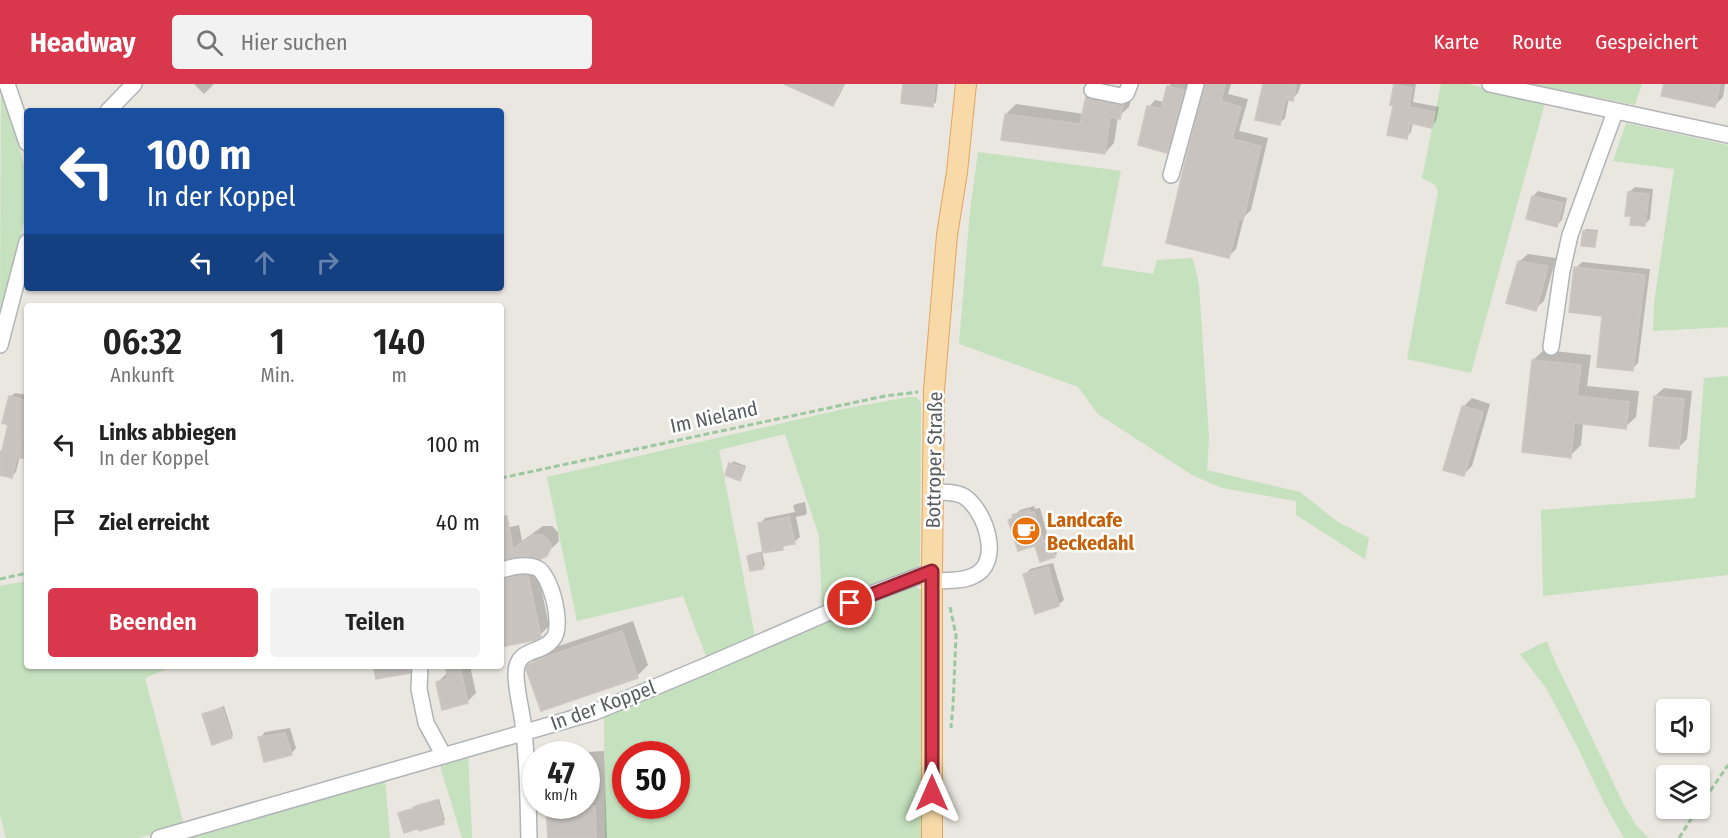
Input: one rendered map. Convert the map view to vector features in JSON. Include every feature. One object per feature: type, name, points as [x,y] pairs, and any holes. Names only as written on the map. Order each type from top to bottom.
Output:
[{"type":"main road","name":"Bottroper Straße","points":[[932,838],[937,577],[933,492],[934,390],[946,235],[957,172],[966,84]]},
{"type":"street","points":[[7,84],[24,134]]},
{"type":"street","points":[[111,108],[134,84]]},
{"type":"street","points":[[1092,90],[1121,96],[1126,94],[1130,84]]},
{"type":"street","points":[[1171,175],[1196,84]]},
{"type":"street","points":[[1490,84],[1728,135]]},
{"type":"street","points":[[1551,346],[1562,271],[1570,235],[1615,111]]},
{"type":"street","points":[[0,345],[24,253]]},
{"type":"street","name":"In der Koppel","points":[[159,838],[594,712],[872,594],[937,577],[965,579],[974,576],[984,568],[988,556],[989,541],[986,527],[976,508],[964,497],[958,494],[933,492]]},
{"type":"street","points":[[504,569],[526,565],[538,568],[548,578],[558,618],[557,631],[553,639],[523,656],[517,663],[516,675],[524,732],[529,838]]},
{"type":"street","points":[[420,669],[419,689],[426,723],[444,756]]},
{"type":"path","name":"Im Nieland","points":[[504,477],[885,396],[934,390]]},
{"type":"path","points":[[0,579],[24,574]]},
{"type":"path","points":[[937,577],[956,635],[953,706],[949,738]]},
{"type":"path","points":[[1710,791],[1728,765]]},
{"type":"path","points":[[1679,838],[1691,819]]},
{"type":"green space","points":[[1,84],[24,165],[24,221],[0,318]]},
{"type":"green space","points":[[1441,84],[1469,84],[1545,103],[1471,373],[1407,359],[1438,191],[1435,185],[1422,178]]},
{"type":"green space","points":[[1528,84],[1642,84],[1635,105]]},
{"type":"green space","points":[[1626,123],[1728,145],[1728,327],[1653,331],[1654,303],[1674,169],[1613,161]]},
{"type":"green space","points":[[978,152],[1121,171],[1102,266],[1153,274],[1157,260],[1192,258],[1196,270],[1209,438],[1207,470],[1300,492],[1338,522],[1369,538],[1365,559],[1296,515],[1296,501],[1222,488],[1192,475],[1098,414],[1078,387],[959,344],[970,211]]},
{"type":"green space","points":[[1728,376],[1728,575],[1543,596],[1541,510],[1695,498],[1704,378]]},
{"type":"green space","points":[[916,397],[921,403],[920,562],[912,572],[822,609],[819,536],[785,434],[719,450],[755,637],[707,659],[683,596],[577,621],[547,477],[848,408]]},
{"type":"green space","points":[[24,582],[24,669],[167,669],[145,678],[184,825],[138,838],[6,838],[0,815],[0,586]]},
{"type":"green space","points":[[909,587],[922,590],[922,838],[605,838],[604,715]]},
{"type":"green space","points":[[1547,641],[1624,805],[1636,825],[1649,838],[1624,838],[1546,688],[1520,654]]},
{"type":"green space","points":[[468,754],[472,838],[462,838],[439,763]]},
{"type":"green space","points":[[385,779],[390,838],[178,838]]},
{"type":"building","points":[[784,84],[843,84],[833,106]]},
{"type":"building","points":[[903,84],[935,84],[933,107],[901,103]]},
{"type":"building","points":[[1205,84],[1225,84],[1221,101],[1241,107],[1232,139],[1261,146],[1243,220],[1239,219],[1229,258],[1166,243]]},
{"type":"building","points":[[1263,84],[1296,84],[1293,101],[1285,99],[1280,125],[1255,120]]},
{"type":"building","points":[[1394,84],[1412,88],[1409,107],[1435,112],[1432,128],[1410,123],[1407,139],[1387,135],[1393,106],[1390,105]]},
{"type":"building","points":[[1664,84],[1720,84],[1715,107],[1661,96]]},
{"type":"building","points":[[1167,86],[1184,90],[1167,153],[1138,145],[1147,106],[1161,109]]},
{"type":"building","points":[[1086,97],[1123,105],[1120,119],[1110,117],[1105,154],[1001,140],[1005,114],[1080,124]]},
{"type":"building","points":[[1628,192],[1649,194],[1645,226],[1630,225],[1631,216],[1625,216]]},
{"type":"building","points":[[1532,196],[1563,203],[1557,227],[1526,219]]},
{"type":"building","points":[[1583,231],[1596,232],[1595,247],[1581,246]]},
{"type":"building","points":[[1518,261],[1548,266],[1536,311],[1506,303]]},
{"type":"building","points":[[1574,267],[1645,275],[1633,371],[1597,367],[1602,316],[1569,312]]},
{"type":"building","points":[[1532,360],[1581,365],[1577,396],[1629,402],[1626,429],[1574,423],[1571,458],[1522,452]]},
{"type":"building","points":[[9,396],[24,400],[22,445],[24,445],[24,458],[17,457],[12,478],[0,475],[0,459],[8,425],[2,423]]},
{"type":"building","points":[[1654,396],[1684,399],[1679,449],[1649,446]]},
{"type":"building","points":[[1462,406],[1483,412],[1464,476],[1443,470]]},
{"type":"building","points":[[729,463],[745,468],[740,481],[725,475]]},
{"type":"building","points":[[1029,510],[1030,513],[1034,512],[1044,543],[1018,551],[1008,520],[1013,518],[1012,515]]},
{"type":"building","points":[[504,516],[507,516],[513,549],[533,535],[543,535],[550,542],[551,547],[547,556],[541,559],[524,556],[504,559]]},
{"type":"building","points":[[789,517],[795,544],[782,546],[783,550],[763,553],[758,523]]},
{"type":"building","points":[[1051,541],[1055,557],[1040,562],[1035,546]]},
{"type":"building","points":[[760,553],[763,569],[750,571],[747,556]]},
{"type":"building","points":[[1048,567],[1059,606],[1035,614],[1023,574]]},
{"type":"building","points":[[528,576],[541,637],[504,646],[504,579]]},
{"type":"building","points":[[622,631],[638,678],[541,711],[526,669],[528,665]]},
{"type":"building","points":[[374,669],[410,669],[410,673],[376,679]]},
{"type":"building","points":[[446,669],[461,669],[468,703],[442,710],[436,682],[448,679]]},
{"type":"building","points":[[222,708],[232,738],[212,745],[202,714]]},
{"type":"building","points":[[285,733],[292,755],[264,762],[258,737]]},
{"type":"building","points":[[437,800],[444,824],[404,833],[398,813]]},
{"type":"building","points":[[547,819],[595,819],[596,838],[548,838]]},
{"type":"place","name":"Landcafe Beckedahl","points":[[1026,531]]},
{"type":"route","points":[[850,603],[932,571],[932,793]]}]
